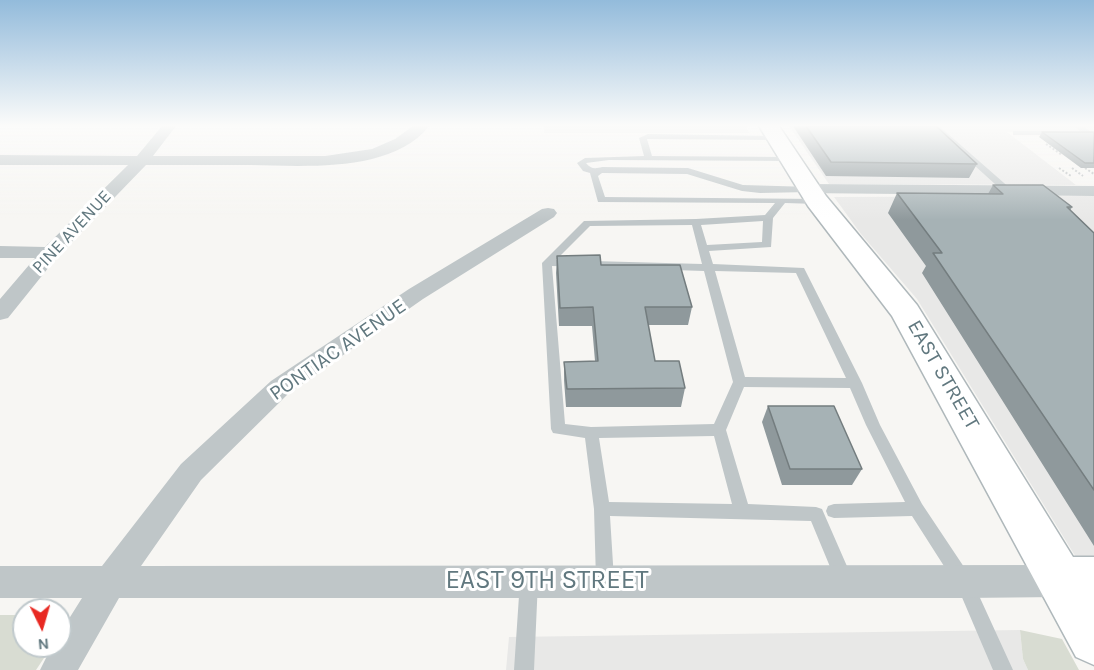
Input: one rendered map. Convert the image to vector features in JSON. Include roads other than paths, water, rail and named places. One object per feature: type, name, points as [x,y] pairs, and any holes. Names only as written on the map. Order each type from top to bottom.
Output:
[{"type":"main road","name":"EAST STREET","points":[[790,159],[803,197],[906,312],[1077,581],[1094,639]]},
{"type":"street","name":"PINE AVENUE","points":[[0,313],[50,253],[144,157]]},
{"type":"street","points":[[0,160],[325,161],[358,157]]},
{"type":"street","points":[[803,197],[1094,191]]},
{"type":"street","name":"PONTIAC AVENUE","points":[[58,670],[111,581],[191,472],[280,387],[416,294],[548,213]]},
{"type":"street","points":[[0,252],[50,253]]},
{"type":"street","name":"EAST 9TH STREET","points":[[0,582],[1077,581]]},
{"type":"lane","points":[[970,157],[1009,192]]},
{"type":"lane","points":[[790,159],[650,158],[585,160],[581,163],[586,169],[595,172],[602,170],[688,171],[742,188],[803,197]]},
{"type":"lane","points":[[595,172],[594,176],[601,200],[803,197]]},
{"type":"lane","points":[[1041,192],[1055,205]]},
{"type":"lane","points":[[719,430],[591,433],[558,429],[547,263],[587,223],[696,222],[768,218],[803,197]]},
{"type":"lane","points":[[703,248],[767,245],[768,218]]},
{"type":"lane","points":[[696,222],[740,382],[719,430],[741,510]]},
{"type":"lane","points":[[547,263],[800,270],[855,382],[873,425],[916,509],[964,582],[1003,670]]},
{"type":"lane","points":[[740,382],[855,382]]},
{"type":"lane","points":[[591,433],[602,509],[605,581]]},
{"type":"lane","points":[[602,509],[741,510],[816,514],[845,582]]},
{"type":"lane","points":[[834,511],[916,509]]},
{"type":"lane","points":[[524,670],[529,581]]}]
